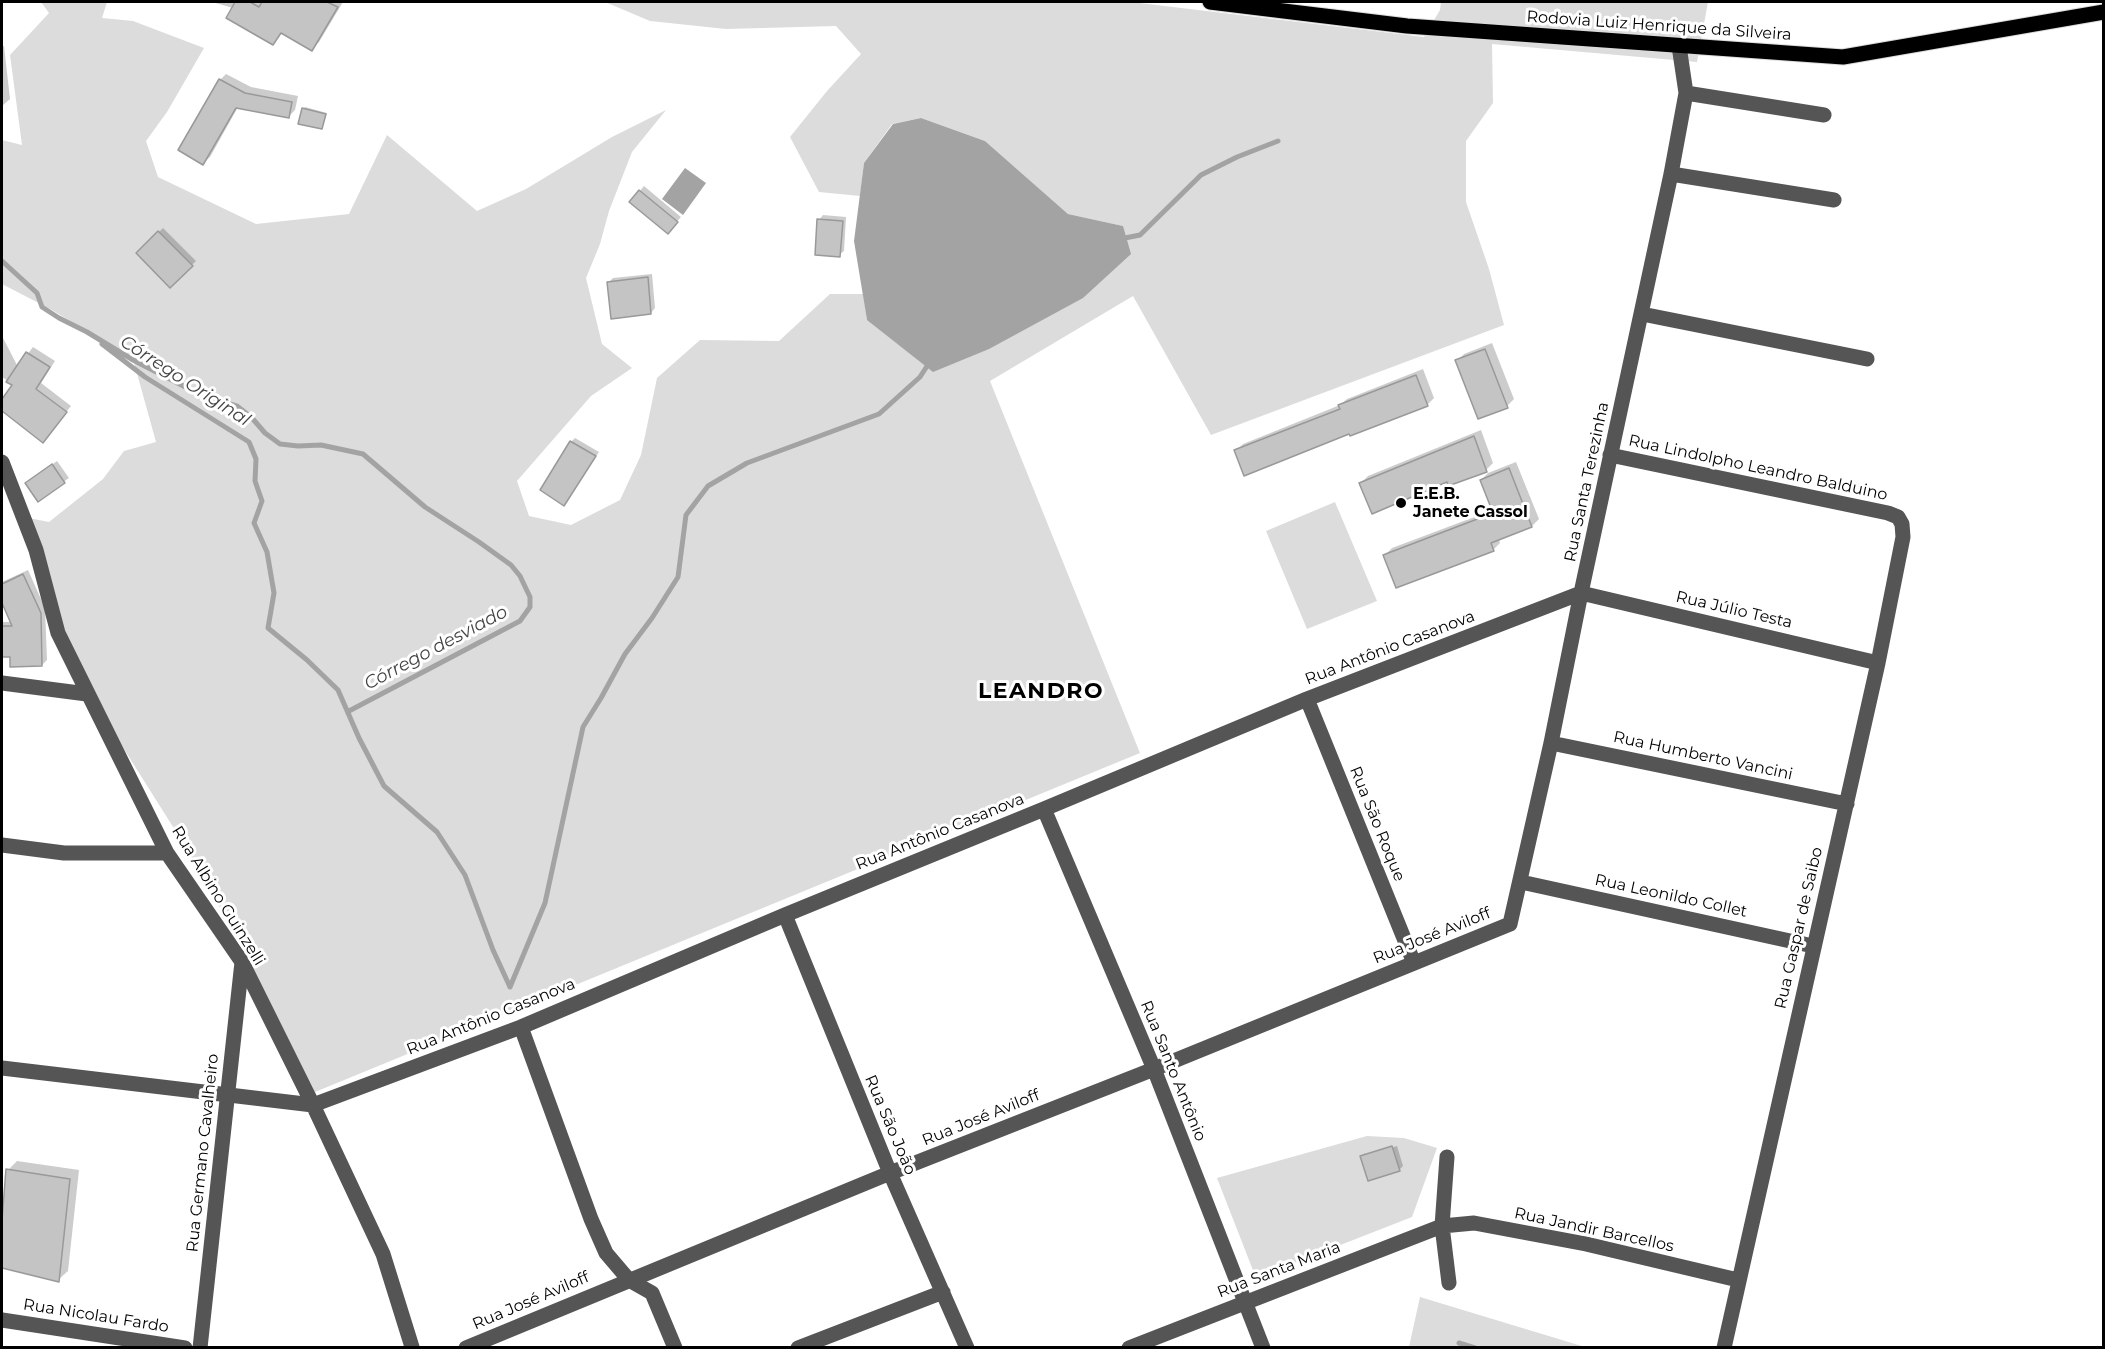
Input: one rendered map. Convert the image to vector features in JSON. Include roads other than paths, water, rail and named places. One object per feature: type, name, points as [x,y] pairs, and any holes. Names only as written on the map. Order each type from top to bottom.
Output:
[{"type":"main road","name":"Rodovia Luiz Henrique da Silveira","points":[[1210,2],[1407,26],[1843,57],[2103,12]]},
{"type":"street","name":"Rua Santa Terezinha","points":[[1510,924],[1551,743],[1610,454],[1671,174],[1686,93],[1679,46]]},
{"type":"street","points":[[1686,93],[1824,115]]},
{"type":"street","points":[[1671,174],[1834,200]]},
{"type":"street","points":[[1642,314],[1867,358]]},
{"type":"street","name":"Rua Lindolpho Leandro Balduino","points":[[1610,454],[1898,517]]},
{"type":"street","name":"Rua Albino Guinzelli","points":[[2,462],[36,550],[58,633],[167,853],[242,962],[383,1254],[413,1347]]},
{"type":"street","name":"Rua Gaspar de Saibo","points":[[1724,1347],[1878,663],[1903,537],[1902,524],[1898,517]]},
{"type":"street","name":"Rua Júlio Testa","points":[[1581,593],[1878,663]]},
{"type":"street","name":"Rua Antônio Casanova","points":[[313,1105],[521,1027],[1307,699],[1581,593]]},
{"type":"street","points":[[2,682],[87,694]]},
{"type":"street","name":"Rua São Roque","points":[[1307,699],[1414,963]]},
{"type":"street","name":"Rua Humberto Vancini","points":[[1551,743],[1846,804]]},
{"type":"street","name":"Rua Santo Antônio","points":[[1044,809],[1154,1069],[1263,1347]]},
{"type":"street","points":[[2,845],[64,853],[167,853]]},
{"type":"street","name":"Rua Leonildo Collet","points":[[1521,882],[1813,946]]},
{"type":"street","name":"Rua São João","points":[[785,915],[890,1173],[967,1347]]},
{"type":"street","name":"Rua José Aviloff","points":[[466,1347],[890,1173],[1154,1069],[1510,924]]},
{"type":"street","name":"Rua Germano Cavalheiro","points":[[200,1347],[242,962]]},
{"type":"street","points":[[521,1027],[591,1219],[606,1253],[629,1280],[652,1293],[675,1347]]},
{"type":"street","points":[[2,1068],[313,1105]]},
{"type":"street","points":[[1447,1157],[1442,1226],[1449,1283]]},
{"type":"street","name":"Rua Jandir Barcellos","points":[[1442,1226],[1474,1223],[1496,1227],[1586,1244],[1738,1280]]},
{"type":"street","name":"Rua Santa Maria","points":[[1130,1347],[1442,1226]]},
{"type":"street","points":[[798,1347],[827,1342],[943,1292]]},
{"type":"street","name":"Rua Nicolau Fardo","points":[[2,1320],[185,1347]]},
{"type":"waterway","points":[[1120,239],[1140,235],[1201,175],[1237,157],[1278,141]]},
{"type":"waterway","name":"Córrego desviado","points":[[2,261],[37,293],[42,307],[133,360],[195,392],[237,406],[280,444],[321,445],[363,454],[425,507],[511,565],[520,576],[530,597],[530,607],[520,621],[349,711]]},
{"type":"waterway","name":"Córrego Original","points":[[102,344],[145,377],[249,442],[256,459],[255,481],[262,501],[254,523],[267,552],[274,593],[268,628],[307,660],[338,690],[359,738],[384,786],[437,832],[465,875],[493,950],[510,987]]},
{"type":"waterway","points":[[510,987],[545,903],[583,727],[625,654],[652,618],[678,577],[686,515],[708,486],[747,463],[879,414],[920,377],[929,363]]},
{"type":"waterway","points":[[1459,1343],[1475,1348]]},
{"type":"place","name":"E.E.B. Janete Cassol","points":[[1401,503]]},
{"type":"district","name":"LEANDRO","points":[[1041,692]]}]
